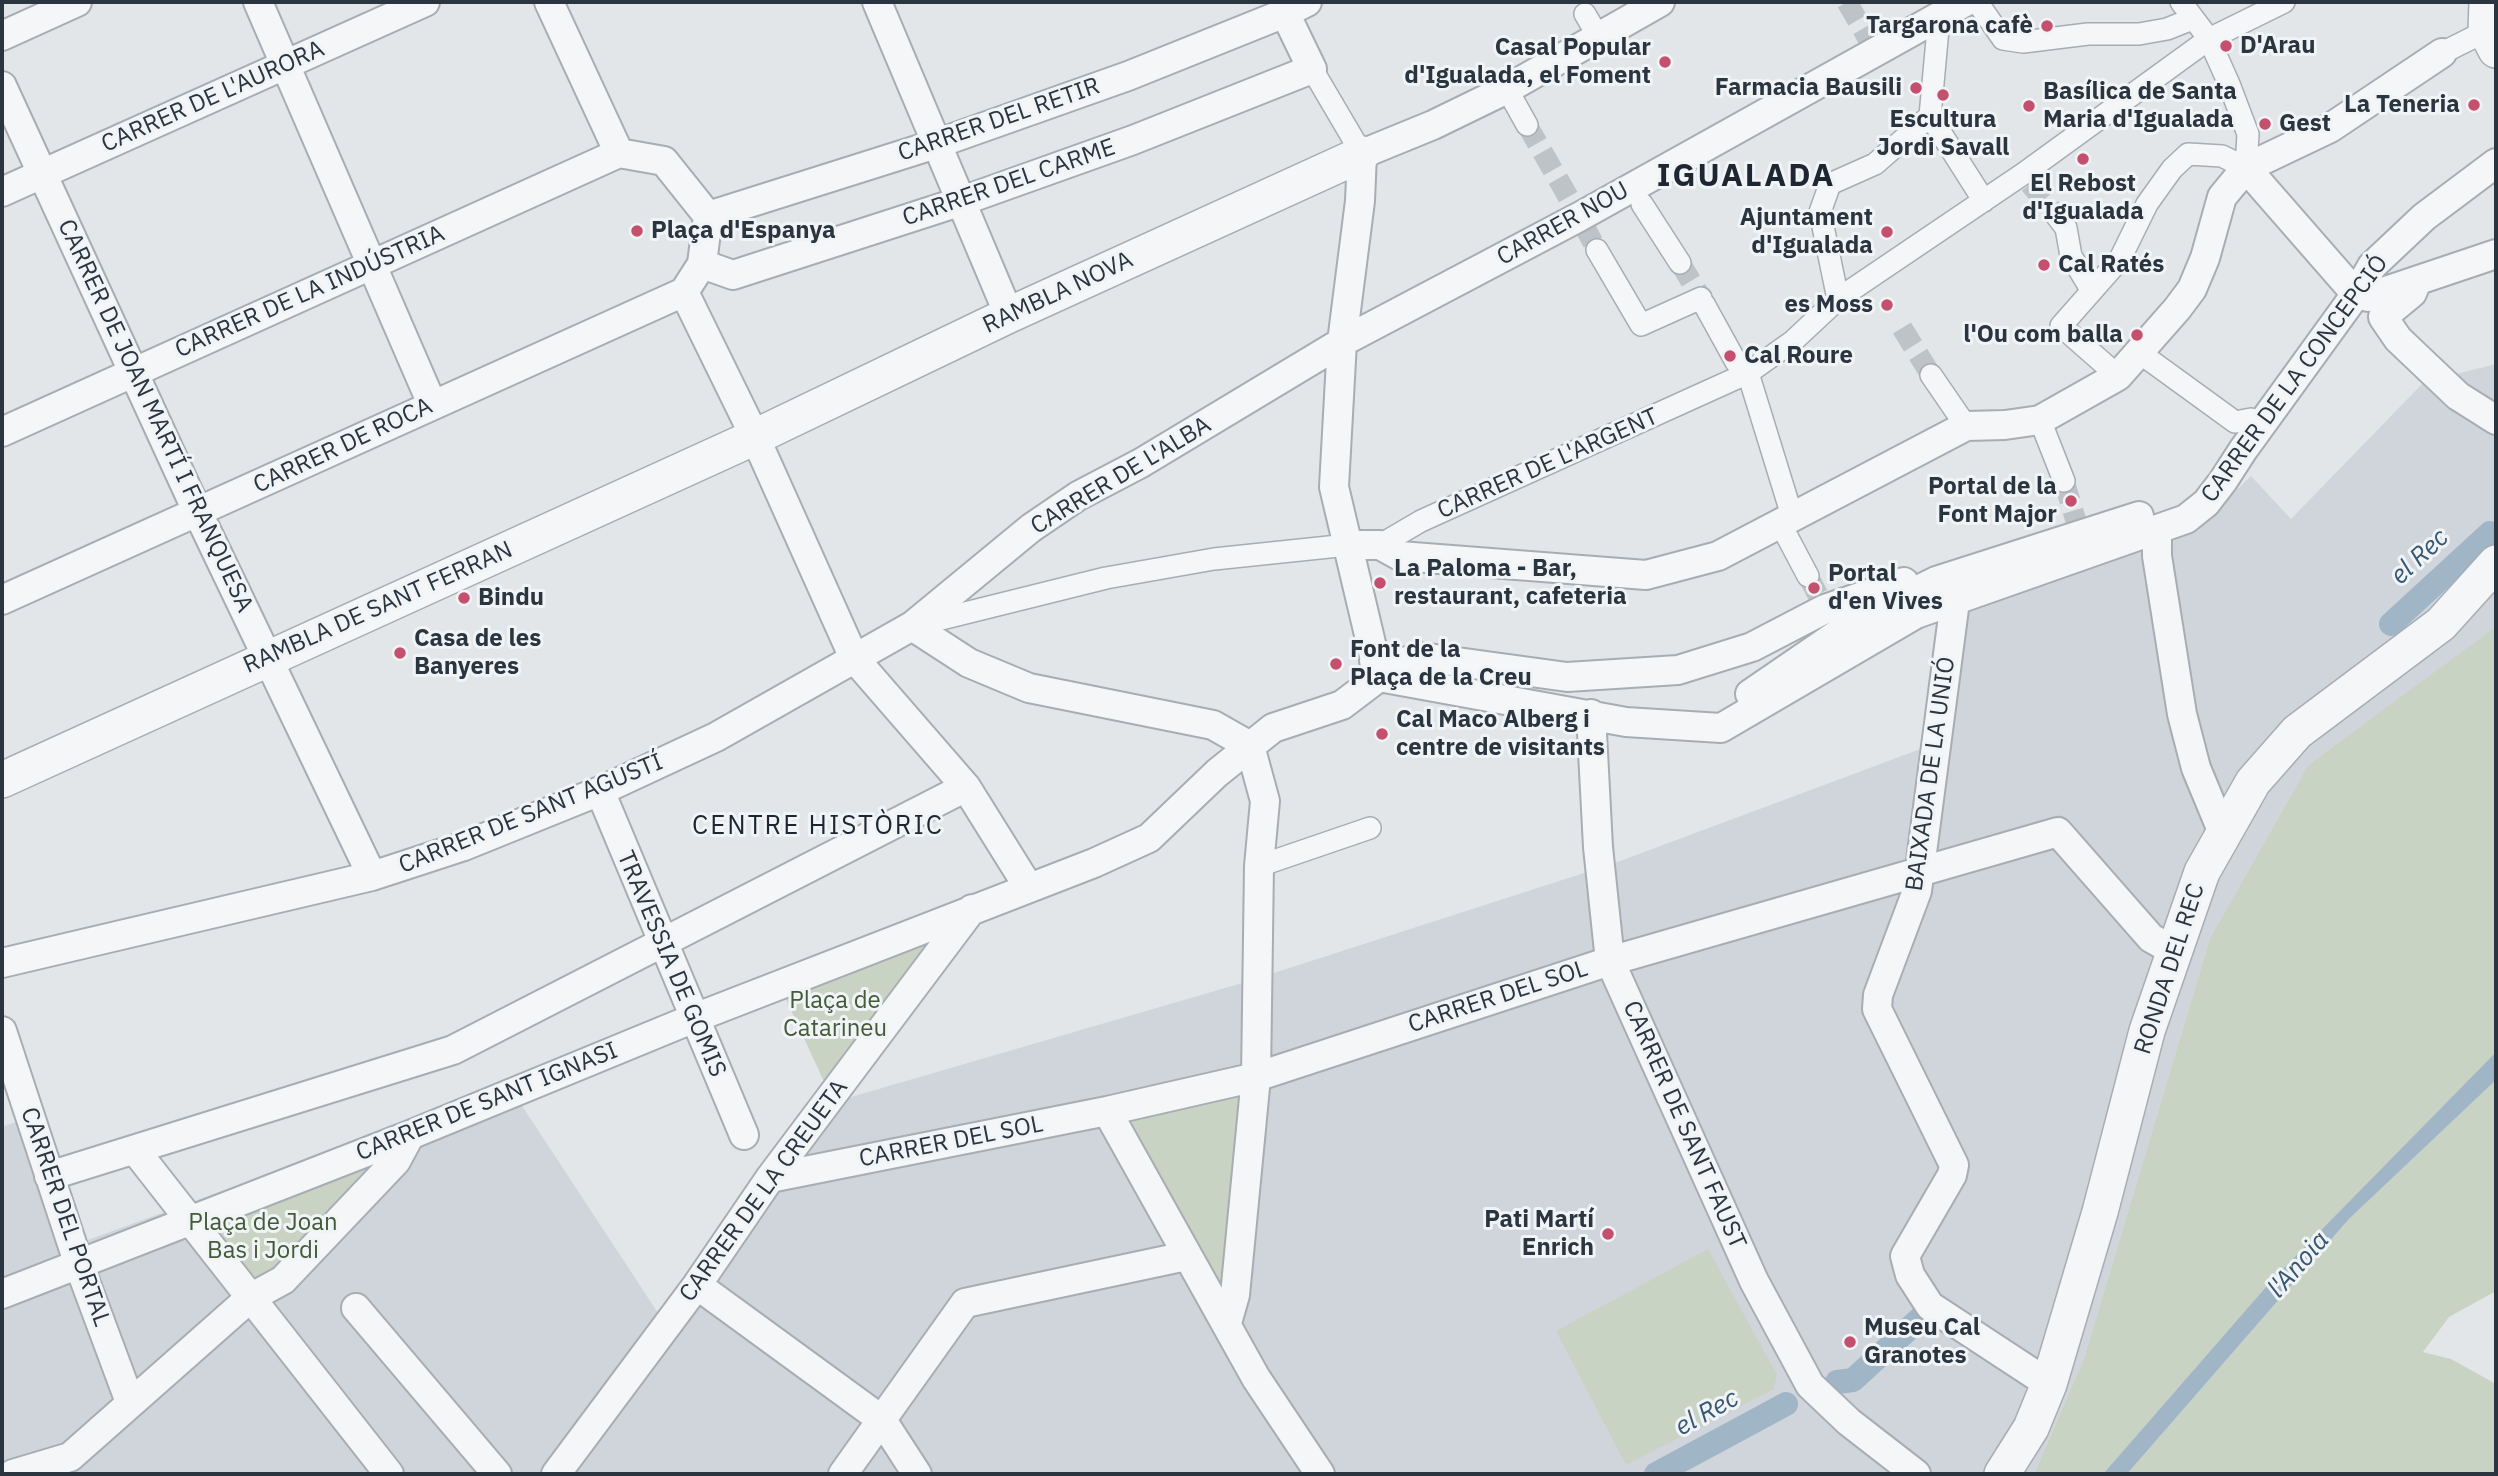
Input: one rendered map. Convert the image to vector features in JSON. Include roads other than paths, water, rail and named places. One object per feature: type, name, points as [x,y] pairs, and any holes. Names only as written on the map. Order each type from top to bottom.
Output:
[{"type":"street","points":[[2,36],[77,2]]},
{"type":"street","points":[[258,2],[432,404]]},
{"type":"street","name":"CARRER DE L'AURORA","points":[[2,192],[425,2]]},
{"type":"street","points":[[549,2],[619,153],[664,161],[708,216],[702,264],[684,292],[755,437],[854,658],[966,787],[1029,888]]},
{"type":"street","points":[[877,2],[1009,315]]},
{"type":"street","points":[[1362,154],[1433,125],[1507,89],[1591,25],[1660,2]]},
{"type":"street","name":"CARRER NOU","points":[[1342,342],[1578,216],[1637,195],[1872,46],[1935,16],[1939,18],[1965,2]]},
{"type":"street","points":[[1977,2],[2003,39],[2023,43],[2088,34],[2139,34],[2167,29],[2186,10],[2209,39],[2248,134],[2246,168]]},
{"type":"street","name":"CARRER DE L'ARGENT","points":[[1348,545],[1380,545],[1421,522],[1748,373],[1793,341],[1838,299],[1984,201],[2026,179],[2209,39],[2284,2]]},
{"type":"street","points":[[1291,6],[1312,69],[1362,154],[1360,201],[1342,342],[1334,486],[1377,669]]},
{"type":"street","name":"CARRER DEL RETIR","points":[[708,216],[936,144],[1128,76],[1291,6]]},
{"type":"street","points":[[1939,18],[1930,116],[1984,201]]},
{"type":"street","points":[[1380,545],[1399,556],[1646,575],[1718,556],[1966,426],[2042,424],[2118,376],[2192,289],[2222,197],[2246,168],[2330,128],[2442,53],[2487,18]]},
{"type":"street","name":"CARRER DEL CARME","points":[[702,264],[733,275],[962,201],[1133,140],[1312,69]]},
{"type":"street","name":"CARRER DE JOAN MARTÍ I FRANQUESA","points":[[2,86],[198,513],[372,876]]},
{"type":"street","points":[[1507,89],[1527,125]]},
{"type":"street","points":[[1838,299],[1820,212],[1830,184],[1875,164],[1930,116]]},
{"type":"street","name":"CARRER DE LA INDÚSTRIA","points":[[2,432],[619,153]]},
{"type":"street","name":"RAMBLA NOVA","points":[[755,437],[1009,315],[1362,154]]},
{"type":"street","points":[[2118,376],[2061,326],[2120,259],[2147,204],[2172,169],[2188,154],[2222,156],[2246,168],[2356,294],[2368,297],[2496,254]]},
{"type":"street","name":"CARRER DE LA CONCEPCIÓ","points":[[1945,591],[2157,531],[2186,519],[2206,503],[2356,294],[2372,266],[2424,217],[2496,163]]},
{"type":"street","points":[[1637,195],[1680,263]]},
{"type":"street","points":[[2056,215],[2066,228],[2071,256],[2092,292]]},
{"type":"street","points":[[1597,250],[1641,325],[1702,300],[1736,362],[1748,373],[1787,522],[1808,576]]},
{"type":"street","points":[[2417,281],[2412,293],[2383,317],[2398,339],[2458,396],[2496,420]]},
{"type":"street","name":"CARRER DE ROCA","points":[[2,600],[684,292]]},
{"type":"street","name":"CARRER DE L'ALBA","points":[[912,626],[1031,528],[1079,496],[1342,342]]},
{"type":"street","points":[[2140,352],[2235,422],[2251,419],[2260,425]]},
{"type":"street","points":[[1931,374],[1966,426]]},
{"type":"street","points":[[2042,424],[2064,481]]},
{"type":"street","name":"RAMBLA DE SANT FERRAN","points":[[2,780],[755,437]]},
{"type":"street","points":[[1377,669],[1591,714],[1666,726],[1721,728],[1886,629],[1916,614],[1945,591],[2078,528],[2183,503],[2243,450]]},
{"type":"street","points":[[2157,531],[2157,556],[2182,714],[2196,768],[2223,833]]},
{"type":"street","points":[[912,626],[1106,579],[1214,559],[1348,545]]},
{"type":"street","name":"RONDA DEL REC","points":[[2002,1474],[2031,1428],[2049,1384],[2100,1212],[2147,1031],[2202,872],[2223,833],[2253,782],[2297,732],[2441,624],[2496,563]]},
{"type":"street","points":[[1377,669],[1421,657],[1567,677],[1678,670],[1752,647],[1823,604],[1914,580],[1945,591]]},
{"type":"street","name":"BAIXADA DE LA UNIÓ","points":[[1945,591],[1917,891],[1878,995],[1877,1009],[1954,1165],[1952,1175],[1905,1256],[1910,1275],[1930,1306],[2049,1384]]},
{"type":"street","points":[[912,626],[969,663],[1029,688],[1213,725],[1250,746],[1265,801],[1259,866],[1256,1077],[1235,1295],[1227,1323]]},
{"type":"street","name":"CARRER DE SANT AGUSTÍ","points":[[2,963],[372,876],[464,846],[600,791],[716,737],[912,626]]},
{"type":"street","name":"CARRER DE SANT IGNASI","points":[[2,1294],[410,1135],[692,1019],[1029,888],[1149,838],[1217,773],[1273,728],[1342,705],[1377,669]]},
{"type":"street","name":"CARRER DE SANT FAUST","points":[[1591,714],[1598,848],[1610,961],[1754,1281],[1810,1385],[1849,1422],[1916,1474]]},
{"type":"street","points":[[49,1176],[453,1050],[966,787]]},
{"type":"street","name":"TRAVESSIA DE GOMIS","points":[[600,791],[692,1019],[744,1135]]},
{"type":"street","points":[[1259,866],[1370,828]]},
{"type":"street","name":"CARRER DEL SOL","points":[[770,1178],[1107,1111],[1256,1077],[1610,961],[2058,832],[2151,938],[2174,950]]},
{"type":"street","name":"CARRER DE LA CREUETA","points":[[556,1474],[697,1285],[770,1178],[972,909]]},
{"type":"street","name":"CARRER DEL PORTAL","points":[[2,1031],[79,1265],[130,1402]]},
{"type":"street","points":[[1107,1111],[1256,1378],[1320,1474]]},
{"type":"street","points":[[13,1474],[70,1457],[250,1298],[284,1280],[396,1161],[410,1135]]},
{"type":"street","points":[[135,1150],[389,1474]]},
{"type":"street","points":[[843,1474],[965,1303],[1186,1256]]},
{"type":"street","points":[[697,1285],[882,1420],[917,1474]]},
{"type":"street","points":[[356,1308],[497,1474]]},
{"type":"water","name":"l'Anoia","points":[[2496,1052],[2496,1080],[2349,1219],[2127,1474],[2103,1474],[2272,1280]]},
{"type":"waterway","name":"el Rec","points":[[2391,624],[2490,533]]},
{"type":"waterway","name":"el Rec","points":[[1837,1382],[1853,1380],[1926,1313]]},
{"type":"waterway","name":"el Rec","points":[[1656,1474],[1786,1404]]},
{"type":"tunnel","points":[[1847,2],[1870,42]]},
{"type":"tunnel","points":[[1527,125],[1574,207]]},
{"type":"tunnel","points":[[2030,184],[2056,215]]},
{"type":"tunnel","points":[[1583,224],[1597,250]]},
{"type":"tunnel","points":[[1680,263],[1700,296]]},
{"type":"tunnel","points":[[1902,328],[1931,375]]},
{"type":"tunnel","points":[[2064,481],[2076,521]]},
{"type":"tunnel","points":[[1808,576],[1820,599]]},
{"type":"place","name":"Targarona cafè","points":[[2047,26]]},
{"type":"place","name":"D'Arau","points":[[2226,46]]},
{"type":"place","name":"Casal Popular d'Igualada, el Foment","points":[[1665,62]]},
{"type":"place","name":"Farmacia Bausili","points":[[1916,88]]},
{"type":"place","name":"Escultura Jordi Savall","points":[[1943,95]]},
{"type":"place","name":"La Teneria","points":[[2474,105]]},
{"type":"place","name":"Basílica de Santa Maria d'Igualada","points":[[2029,106]]},
{"type":"place","name":"Gest","points":[[2265,124]]},
{"type":"place","name":"El Rebost d'Igualada","points":[[2083,159]]},
{"type":"place","name":"Plaça d'Espanya","points":[[637,231]]},
{"type":"place","name":"Ajuntament d'Igualada","points":[[1887,232]]},
{"type":"place","name":"Cal Ratés","points":[[2044,265]]},
{"type":"place","name":"es Moss","points":[[1887,305]]},
{"type":"place","name":"l'Ou com balla","points":[[2137,335]]},
{"type":"place","name":"Cal Roure","points":[[1730,356]]},
{"type":"place","name":"Portal de la Font Major","points":[[2071,501]]},
{"type":"place","name":"La Paloma - Bar, restaurant, cafeteria","points":[[1380,583]]},
{"type":"place","name":"Portal d'en Vives","points":[[1814,588]]},
{"type":"place","name":"Bindu","points":[[464,598]]},
{"type":"place","name":"Casa de les Banyeres","points":[[400,653]]},
{"type":"place","name":"Font de la Plaça de la Creu","points":[[1336,664]]},
{"type":"place","name":"Cal Maco Alberg i centre de visitants","points":[[1382,734]]},
{"type":"place","name":"Pati Martí Enrich","points":[[1608,1234]]},
{"type":"place","name":"Museu Cal Granotes","points":[[1850,1342]]},
{"type":"district","name":"IGUALADA","points":[[1746,177]]},
{"type":"district","name":"CENTRE HISTÒRIC","points":[[818,826]]},
{"type":"park label","name":"Plaça de Catarineu","points":[[835,1015]]},
{"type":"park label","name":"Plaça de Joan Bas i Jordi","points":[[263,1237]]}]
